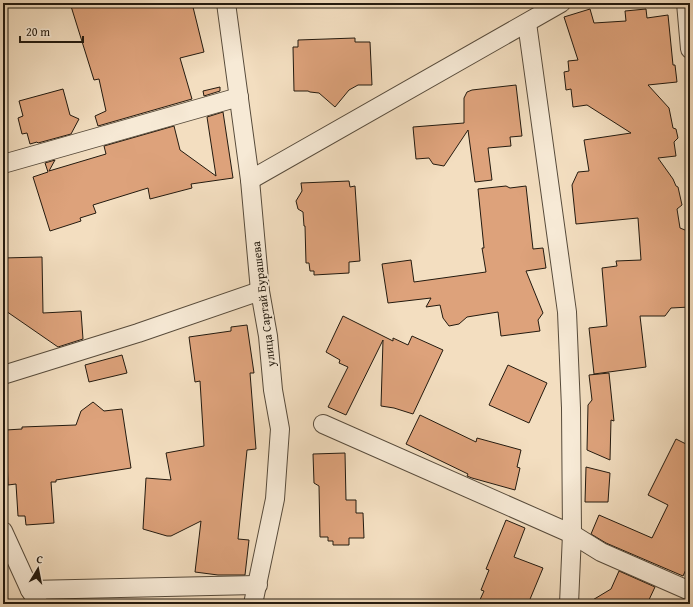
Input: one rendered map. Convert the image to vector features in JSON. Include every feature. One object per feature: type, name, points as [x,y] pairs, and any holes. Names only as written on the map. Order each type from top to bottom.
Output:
[{"type":"street","name":"улица Сартай Бурашева","points":[[226,3],[250,180],[260,291],[268,336],[273,390],[280,429],[275,499],[253,604]]},
{"type":"street","points":[[250,180],[562,3]]},
{"type":"street","points":[[686,3],[690,49]]},
{"type":"street","points":[[527,23],[567,312],[572,408],[572,534],[569,604]]},
{"type":"street","points":[[3,164],[239,97]]},
{"type":"street","points":[[3,376],[138,333],[260,291]]},
{"type":"street","points":[[323,424],[572,534],[601,552],[690,591]]},
{"type":"street","points":[[3,531],[34,597],[258,585]]},
{"type":"building","points":[[70,3],[192,3],[204,52],[180,58],[192,99],[98,126],[95,116],[106,111],[99,79],[94,80]]},
{"type":"building","points":[[590,9],[594,23],[626,21],[625,11],[646,9],[647,18],[668,15],[673,65],[675,65],[677,82],[648,85],[669,108],[673,128],[676,129],[678,138],[674,142],[676,156],[658,158],[678,187],[682,205],[677,209],[680,228],[690,232],[690,253],[686,253],[690,307],[671,308],[665,316],[640,316],[646,367],[594,374],[589,328],[607,326],[602,268],[617,266],[616,261],[641,260],[638,218],[576,224],[572,185],[578,172],[589,171],[584,140],[631,133],[587,105],[573,107],[571,89],[566,90],[564,72],[569,71],[568,61],[578,60],[564,17]]},
{"type":"building","points":[[355,38],[355,42],[370,42],[372,85],[358,85],[349,90],[335,107],[319,93],[294,91],[293,47],[298,47],[298,40]]},
{"type":"building","points":[[516,85],[522,136],[510,137],[511,146],[488,148],[492,180],[475,182],[468,130],[444,166],[433,164],[429,158],[416,159],[413,127],[464,123],[464,98],[467,92],[472,90]]},
{"type":"building","points":[[220,87],[220,91],[204,96],[203,91]]},
{"type":"building","points":[[63,89],[70,115],[79,119],[71,134],[30,144],[27,133],[22,134],[18,118],[23,116],[19,101]]},
{"type":"building","points":[[223,112],[233,178],[191,184],[192,188],[150,199],[148,188],[93,205],[96,213],[80,218],[81,221],[50,231],[33,177],[48,172],[45,163],[55,160],[49,171],[106,154],[104,146],[174,126],[180,150],[216,176],[207,117]]},
{"type":"building","points":[[349,181],[350,187],[355,186],[360,261],[349,262],[349,273],[314,275],[314,271],[310,271],[309,263],[306,263],[303,212],[298,209],[296,201],[302,191],[301,183]]},
{"type":"building","points":[[506,186],[510,188],[526,186],[533,249],[543,248],[546,268],[526,271],[543,313],[538,320],[540,331],[501,336],[498,312],[467,317],[459,324],[449,326],[443,318],[440,305],[426,307],[431,298],[388,303],[382,264],[411,260],[414,282],[486,272],[482,248],[484,248],[478,189]]},
{"type":"building","points":[[42,257],[43,313],[81,311],[83,339],[58,347],[3,309],[3,258]]},
{"type":"building","points":[[343,316],[393,341],[393,338],[408,345],[412,336],[443,350],[413,414],[394,408],[381,406],[383,340],[346,415],[328,407],[348,367],[339,363],[340,360],[326,352]]},
{"type":"building","points":[[247,325],[254,373],[250,373],[256,449],[247,450],[238,539],[249,540],[245,575],[218,575],[195,572],[201,521],[171,536],[143,529],[146,478],[171,480],[166,453],[204,446],[200,381],[195,382],[189,337],[231,331],[231,327]]},
{"type":"building","points":[[122,355],[127,373],[89,382],[85,365]]},
{"type":"building","points":[[508,365],[547,383],[529,423],[489,405]]},
{"type":"building","points":[[609,373],[614,421],[611,420],[610,460],[587,450],[588,405],[592,400],[589,375]]},
{"type":"building","points":[[93,402],[104,411],[122,409],[131,468],[51,482],[54,523],[26,525],[25,516],[18,516],[16,484],[8,485],[6,430],[22,429],[22,427],[76,425],[81,411]]},
{"type":"building","points":[[420,415],[476,442],[477,438],[521,450],[517,467],[520,468],[515,490],[467,476],[468,474],[406,444]]},
{"type":"building","points":[[676,439],[690,446],[690,561],[683,576],[606,543],[591,534],[599,515],[652,538],[668,505],[648,495]]},
{"type":"building","points":[[345,453],[346,500],[356,500],[356,513],[363,513],[364,538],[349,538],[349,545],[333,545],[333,541],[328,541],[328,537],[320,537],[319,486],[314,483],[313,454]]},
{"type":"building","points":[[586,467],[610,473],[608,502],[585,502]]},
{"type":"building","points":[[506,520],[525,528],[514,557],[543,568],[528,604],[478,604],[484,591],[481,590],[489,570],[486,569]]},
{"type":"building","points":[[619,571],[655,587],[647,604],[586,604],[611,589]]}]
